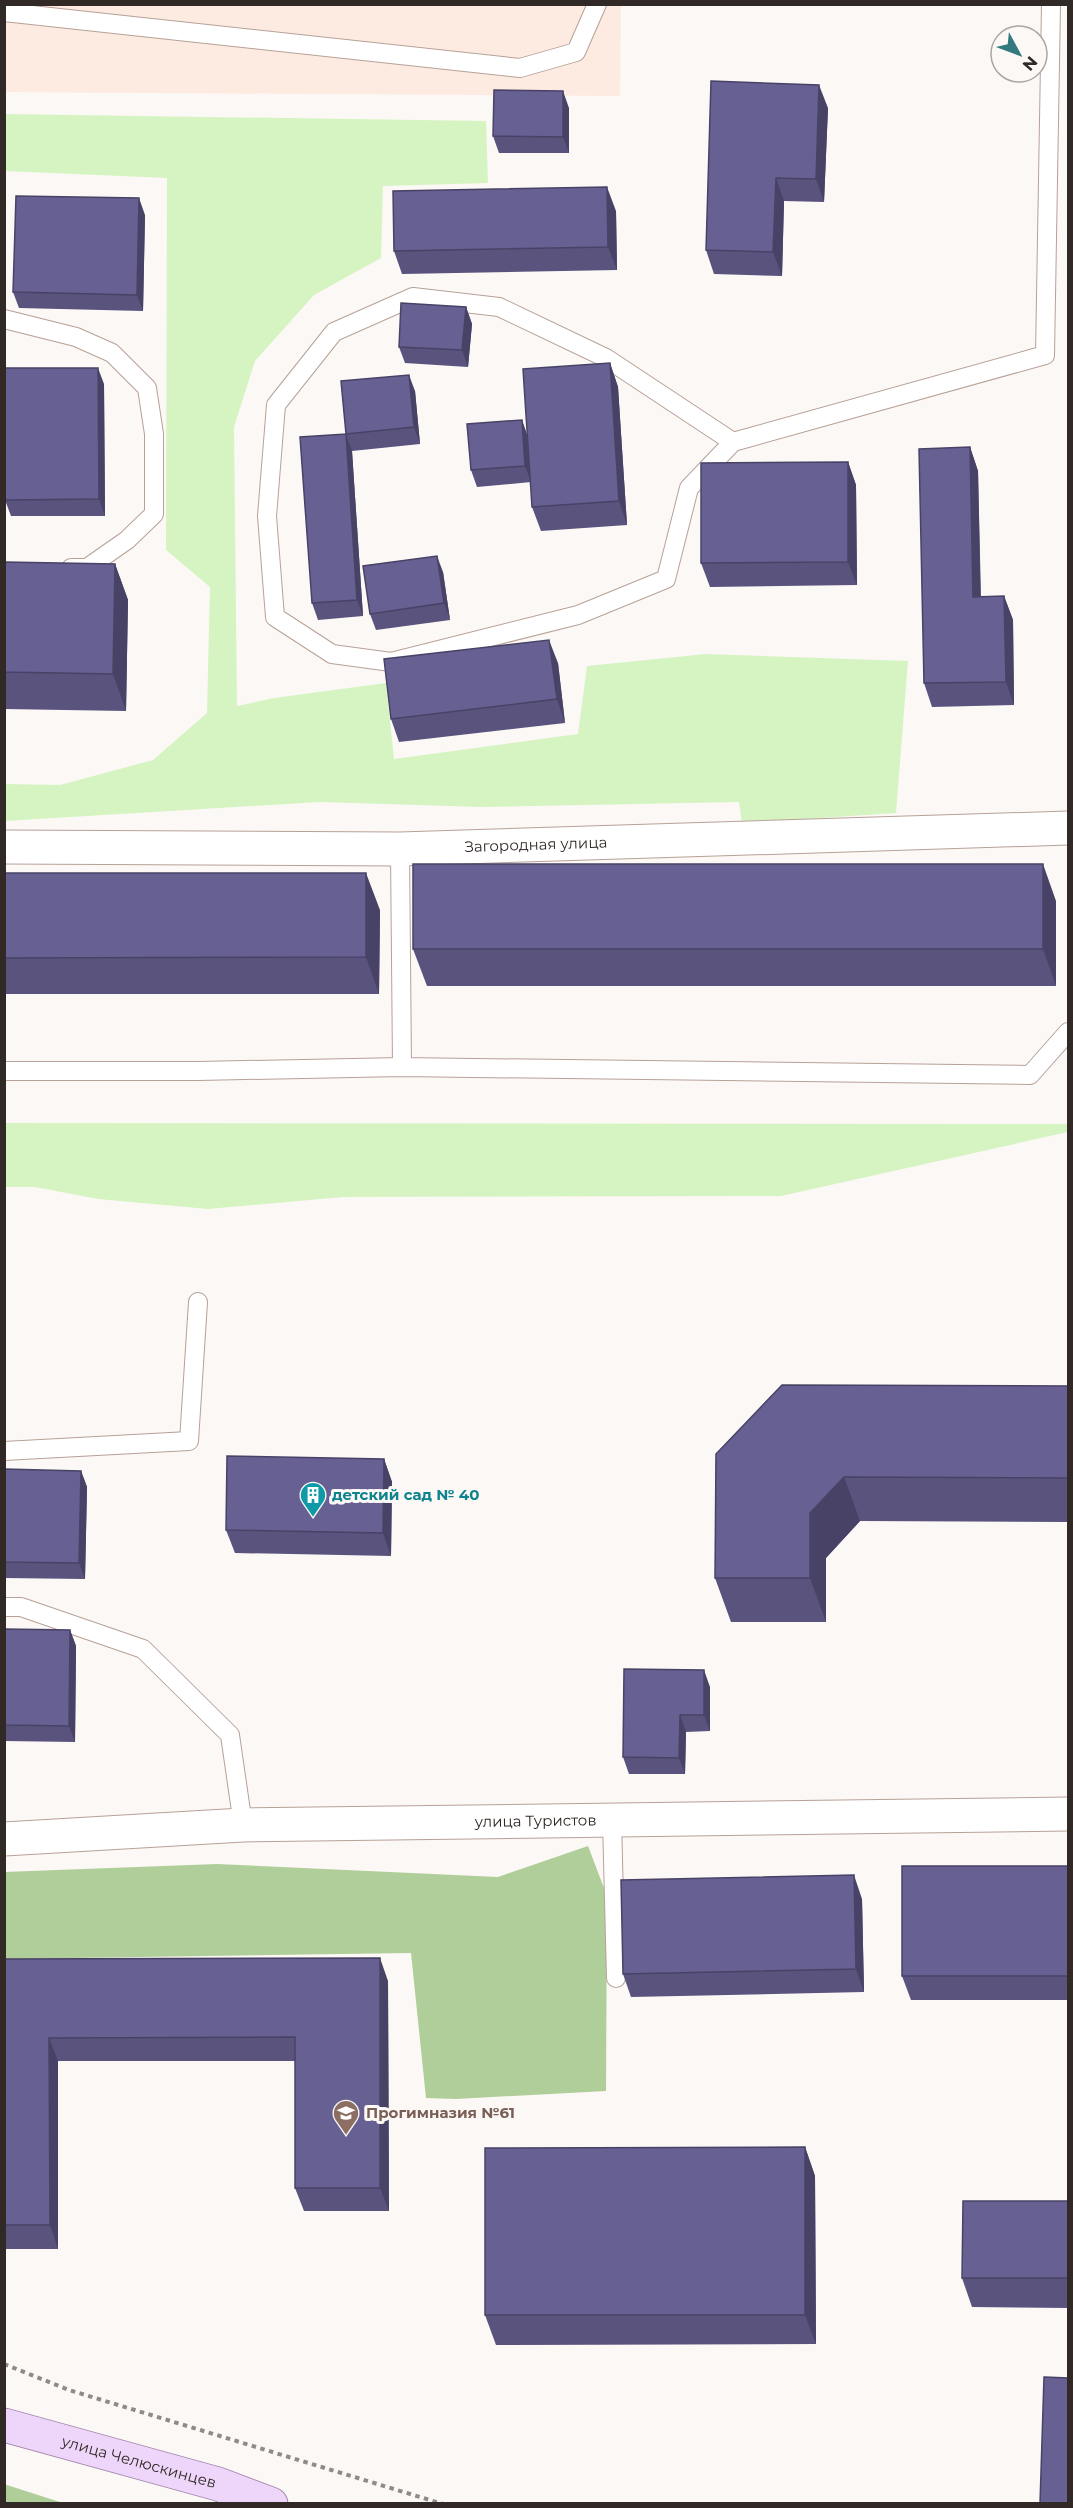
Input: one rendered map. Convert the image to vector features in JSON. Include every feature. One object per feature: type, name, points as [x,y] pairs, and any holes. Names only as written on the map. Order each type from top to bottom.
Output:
[{"type":"main road","name":"улица Челюскинцев","points":[[4,2425],[218,2484],[272,2504]]},
{"type":"street","name":"Загородная улица","points":[[4,847],[400,849],[1068,828]]},
{"type":"street","name":"улица Туристов","points":[[4,1839],[243,1825],[1068,1814]]},
{"type":"lane","points":[[4,12],[520,68],[576,52],[597,4]]},
{"type":"lane","points":[[733,442],[606,358],[500,307],[413,297],[334,332],[276,405],[267,516],[275,617],[332,654],[392,662],[578,615],[666,579],[689,488],[733,442],[1046,355],[1052,4]]},
{"type":"lane","points":[[4,319],[76,337],[112,353],[147,388],[154,434],[154,514],[127,540],[87,568],[52,568]]},
{"type":"lane","points":[[400,849],[402,1067]]},
{"type":"lane","points":[[4,1071],[198,1071],[402,1067],[1030,1075],[1068,1032]]},
{"type":"lane","points":[[4,1451],[189,1441],[198,1302]]},
{"type":"lane","points":[[4,1607],[21,1607],[143,1649],[230,1735],[243,1825]]},
{"type":"lane","points":[[612,1820],[616,1978]]},
{"type":"path","points":[[4,2364],[69,2390],[442,2504]]},
{"type":"shaded area","points":[[5,5],[621,5],[620,96],[5,92]]},
{"type":"green space","points":[[5,114],[486,121],[488,183],[383,186],[381,258],[314,295],[255,361],[234,427],[237,706],[274,698],[386,683],[394,759],[578,734],[587,666],[706,654],[908,661],[896,813],[742,823],[739,802],[483,807],[320,802],[5,821],[5,784],[60,785],[153,760],[207,713],[210,587],[166,550],[167,178],[5,171]]},
{"type":"green space","points":[[4,1123],[1068,1124],[1068,1132],[781,1196],[343,1197],[208,1209],[98,1199],[35,1187],[5,1187]]},
{"type":"green space","points":[[588,1846],[607,1896],[606,2091],[456,2099],[426,2098],[411,1953],[5,1959],[4,1872],[217,1864],[498,1877]]},
{"type":"green space","points":[[5,2485],[7,2485],[63,2503],[5,2503]]},
{"type":"building","points":[[711,81],[819,85],[816,179],[776,178],[773,252],[706,250]]},
{"type":"building","points":[[494,90],[563,91],[563,137],[493,136]]},
{"type":"building","points":[[607,187],[608,247],[394,251],[393,191]]},
{"type":"building","points":[[16,196],[139,198],[137,295],[13,292]]},
{"type":"building","points":[[401,303],[466,307],[462,350],[399,347]]},
{"type":"building","points":[[610,363],[619,501],[532,507],[523,369]]},
{"type":"building","points":[[4,368],[98,368],[99,499],[5,500]]},
{"type":"building","points":[[409,375],[414,427],[346,434],[341,381]]},
{"type":"building","points":[[522,420],[525,466],[471,470],[467,424]]},
{"type":"building","points":[[346,434],[357,600],[312,603],[300,437]]},
{"type":"building","points":[[970,447],[973,597],[1004,596],[1006,682],[924,683],[919,449]]},
{"type":"building","points":[[848,462],[848,562],[701,563],[701,463]]},
{"type":"building","points":[[437,556],[444,603],[370,614],[363,566]]},
{"type":"building","points":[[4,562],[115,564],[113,674],[4,672]]},
{"type":"building","points":[[549,640],[557,699],[391,719],[384,659]]},
{"type":"building","points":[[413,864],[1043,864],[1043,949],[413,949]]},
{"type":"building","points":[[4,873],[366,873],[366,957],[4,958]]},
{"type":"building","points":[[782,1385],[1068,1386],[1068,1478],[844,1477],[810,1513],[810,1578],[715,1578],[716,1454]]},
{"type":"building","name":"детский сад № 40","points":[[227,1456],[384,1459],[383,1533],[226,1530]]},
{"type":"building","points":[[4,1469],[81,1471],[79,1563],[4,1562]]},
{"type":"building","points":[[4,1629],[70,1630],[69,1726],[4,1725]]},
{"type":"building","points":[[624,1669],[704,1670],[704,1715],[680,1715],[679,1758],[623,1757]]},
{"type":"building","points":[[902,1866],[1068,1866],[1068,1976],[902,1976]]},
{"type":"building","points":[[854,1875],[856,1969],[623,1974],[621,1880]]},
{"type":"building","name":"Прогимназия №61","points":[[380,1958],[380,2188],[295,2188],[295,2037],[49,2038],[50,2225],[4,2225],[4,1959]]},
{"type":"building","points":[[805,2147],[805,2315],[485,2315],[485,2148]]},
{"type":"building","points":[[963,2201],[1068,2201],[1068,2278],[962,2278]]},
{"type":"building","points":[[1044,2377],[1068,2378],[1068,2504],[1040,2504]]},
{"type":"place","name":"детский сад № 40","points":[[313,1518]]},
{"type":"place","name":"Прогимназия №61","points":[[346,2136]]}]
